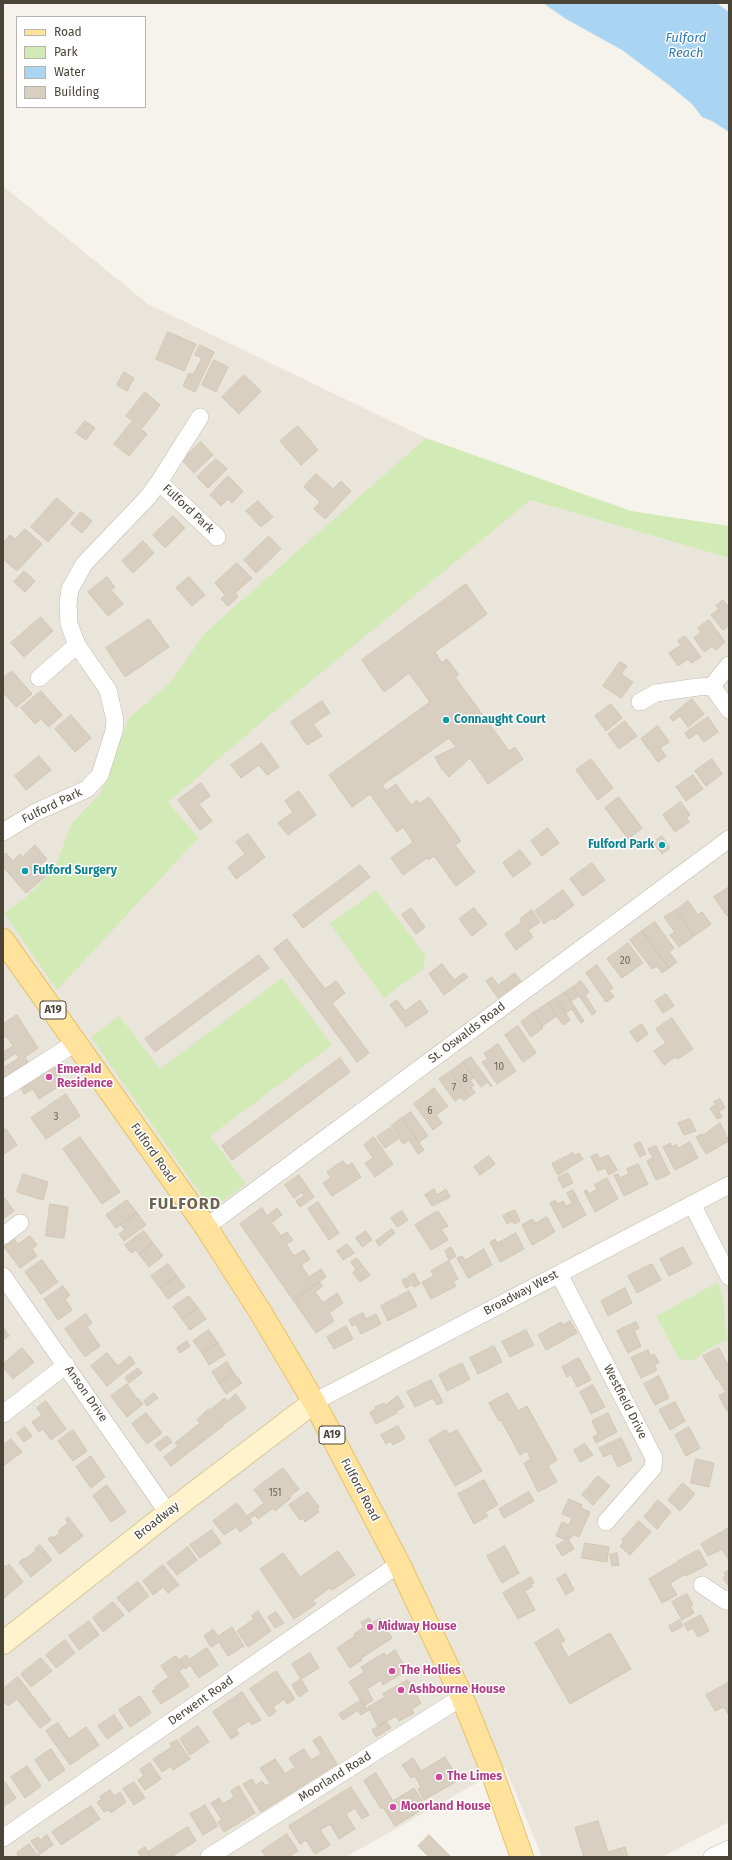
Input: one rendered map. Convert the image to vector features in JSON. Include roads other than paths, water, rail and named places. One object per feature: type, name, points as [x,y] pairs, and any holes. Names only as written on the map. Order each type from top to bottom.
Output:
[{"type":"main road","name":"A19","points":[[3,940],[75,1042]]},
{"type":"main road","name":"Fulford Road","points":[[75,1042],[206,1227],[261,1313],[314,1402],[399,1564],[462,1697],[491,1769],[522,1857]]},
{"type":"street","name":"Fulford Park","points":[[3,832],[36,812],[87,789],[100,775],[114,731],[115,720],[108,690],[77,645],[69,624],[68,604],[70,589],[84,564],[148,497],[200,417]]},
{"type":"street","name":"Fulford Park","points":[[159,482],[217,537]]},
{"type":"street","points":[[40,678],[77,645]]},
{"type":"street","points":[[712,686],[729,665]]},
{"type":"street","points":[[640,702],[656,693],[698,686],[712,686]]},
{"type":"street","points":[[712,686],[729,710]]},
{"type":"street","name":"St. Oswalds Road","points":[[206,1227],[729,840]]},
{"type":"street","points":[[3,1089],[75,1042]]},
{"type":"street","name":"Broadway West","points":[[314,1402],[729,1185]]},
{"type":"street","points":[[692,1204],[729,1277]]},
{"type":"street","points":[[3,1236],[20,1223]]},
{"type":"street","name":"Westfield Drive","points":[[559,1274],[654,1458],[652,1468],[606,1522]]},
{"type":"street","name":"Anson Drive","points":[[3,1276],[168,1513]]},
{"type":"street","points":[[3,1414],[66,1366]]},
{"type":"street","name":"Broadway","points":[[3,1643],[168,1513],[314,1402]]},
{"type":"street","name":"Derwent Road","points":[[3,1838],[399,1564]]},
{"type":"street","points":[[702,1585],[726,1601],[729,1599]]},
{"type":"street","name":"Moorland Road","points":[[209,1857],[462,1697]]},
{"type":"street","points":[[712,1857],[729,1849]]},
{"type":"water","name":"Fulford Reach","points":[[543,3],[716,3],[729,12],[729,132],[712,121],[702,117],[692,104],[622,50],[566,19]]},
{"type":"place","name":"Connaught Court","points":[[446,720]]},
{"type":"place","name":"Fulford Park","points":[[662,845]]},
{"type":"place","name":"Fulford Surgery","points":[[25,871]]},
{"type":"place","name":"Emerald Residence","points":[[49,1077]]},
{"type":"place","name":"Midway House","points":[[370,1627]]},
{"type":"place","name":"The Hollies","points":[[392,1671]]},
{"type":"place","name":"Ashbourne House","points":[[401,1690]]},
{"type":"place","name":"The Limes","points":[[439,1777]]},
{"type":"place","name":"Moorland House","points":[[393,1807]]},
{"type":"district","name":"FULFORD","points":[[185,1205]]}]
